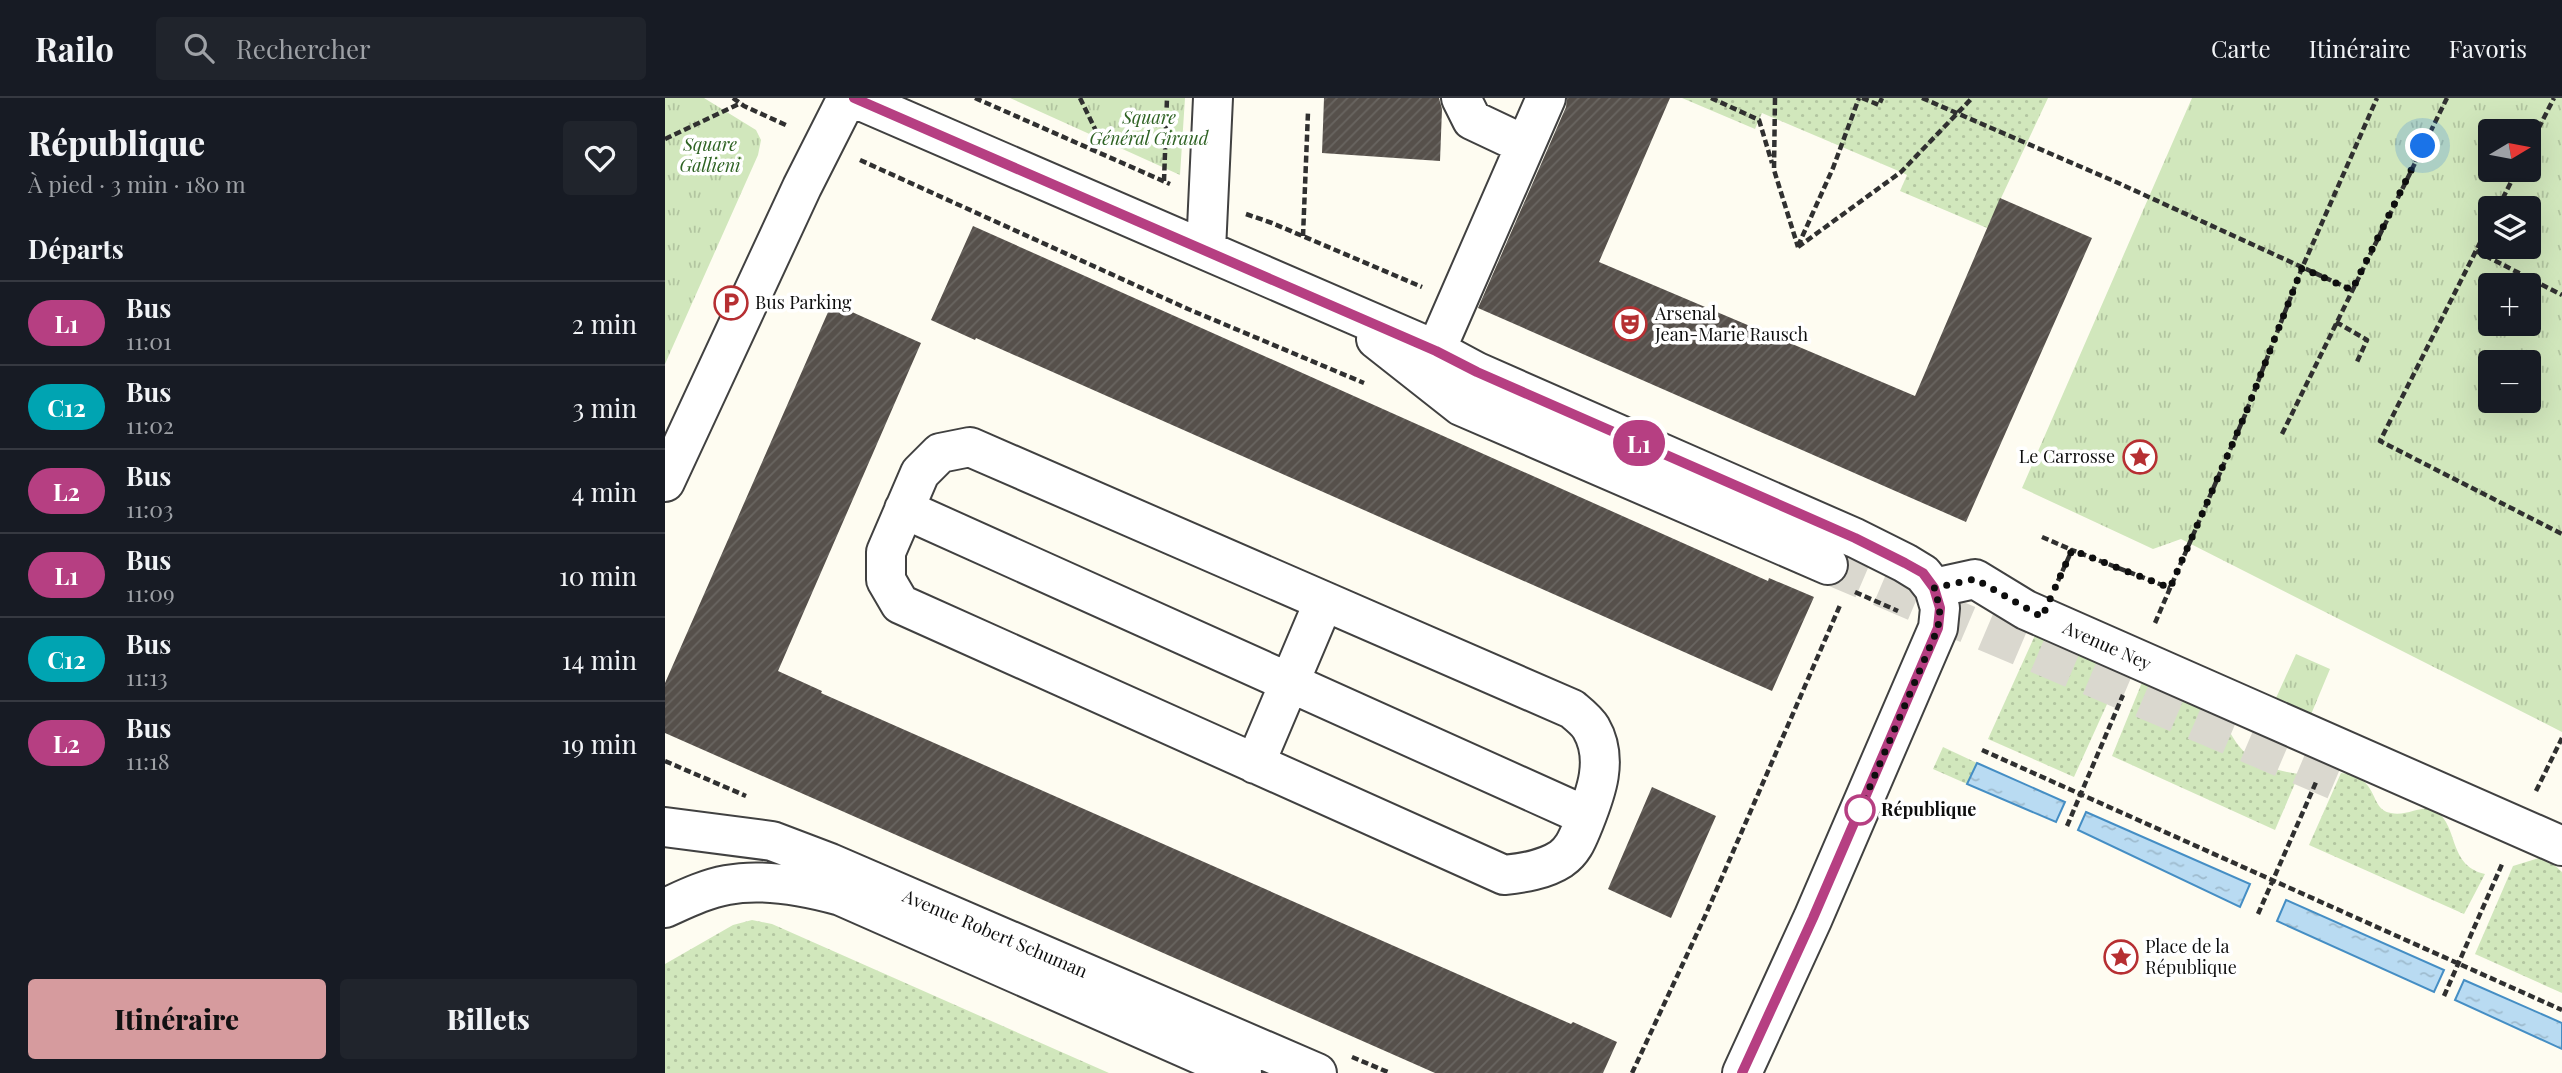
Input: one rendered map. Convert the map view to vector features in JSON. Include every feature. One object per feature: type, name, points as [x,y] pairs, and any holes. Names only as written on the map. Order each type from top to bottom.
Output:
[{"type":"street","points":[[665,482],[802,187],[847,98]]},
{"type":"street","points":[[854,98],[1436,351],[1477,372],[1855,538],[1923,573],[1934,588],[1940,608],[1938,628],[1813,918],[1742,1073]]},
{"type":"street","points":[[1206,250],[1213,98]]},
{"type":"street","points":[[1461,98],[1472,120],[1525,145]]},
{"type":"street","points":[[1436,351],[1546,98]]},
{"type":"street","points":[[1346,313],[1409,367],[1461,406],[1835,582]]},
{"type":"street","points":[[970,447],[1324,601],[1572,709],[1591,727],[1600,757],[1597,787],[1574,846],[1562,858],[1526,872],[1504,875],[900,604],[887,580],[886,552],[920,473],[940,453],[970,447]]},
{"type":"street","points":[[904,509],[1586,816]]},
{"type":"street","name":"Avenue Ney","points":[[1934,588],[1975,579],[2136,668],[2562,846]]},
{"type":"street","points":[[1255,764],[1324,601]]},
{"type":"street","name":"Avenue Robert Schuman","points":[[665,827],[772,841],[818,858],[1317,1073]]},
{"type":"street","name":"Avenue Robert Schuman","points":[[665,879],[806,886],[841,896],[1242,1073]]},
{"type":"street","points":[[665,908],[702,891],[746,884]]},
{"type":"path","points":[[1080,98],[1097,133],[1093,148]]},
{"type":"path","points":[[1164,181],[1167,98]]},
{"type":"path","points":[[1711,98],[1759,120],[1798,247]]},
{"type":"path","points":[[1774,170],[1775,98]]},
{"type":"path","points":[[1798,247],[1860,98],[1879,105],[1882,98]]},
{"type":"path","points":[[1922,98],[2352,290]]},
{"type":"path","points":[[1798,247],[1901,172],[1972,98]]},
{"type":"path","points":[[2067,826],[2245,415],[2302,268],[2376,99],[2369,98]]},
{"type":"path","points":[[2281,434],[2447,98]]},
{"type":"path","points":[[2541,123],[2554,98]]},
{"type":"path","points":[[665,138],[741,103]]},
{"type":"path","points":[[1303,236],[1308,113]]},
{"type":"path","points":[[2478,247],[2380,441],[2562,534]]},
{"type":"path","points":[[2476,251],[2562,295]]},
{"type":"path","points":[[2336,322],[2367,340],[2356,364]]},
{"type":"path","points":[[2042,537],[2170,588]]},
{"type":"path","points":[[2042,617],[2072,550]]},
{"type":"path","points":[[1632,1073],[1706,914],[1835,582]]},
{"type":"path","points":[[2444,996],[2518,827],[2562,738]]},
{"type":"path","points":[[1982,750],[2562,1010]]},
{"type":"path","points":[[2258,914],[2320,774]]},
{"type":"green space","name":"Square Gallieni","points":[[665,98],[704,98],[756,130],[761,140],[758,155],[665,364]]},
{"type":"green space","name":"Square Général Giraud","points":[[1010,98],[1185,98],[1180,175]]},
{"type":"green space","points":[[1682,98],[2048,98],[1987,228],[1900,191],[1907,175],[1901,172],[1762,113],[1755,129]]},
{"type":"green space","points":[[2192,98],[2562,98],[2562,732],[2181,539],[2153,549],[2022,488]]},
{"type":"green space","points":[[2036,633],[2122,671],[2074,777],[1988,739]]},
{"type":"green space","points":[[2296,654],[2330,669],[2307,724],[2271,709]]},
{"type":"green space","points":[[2143,680],[2222,714],[2234,740],[2250,757],[2271,768],[2299,774],[2275,830],[2112,756]]},
{"type":"green space","points":[[1943,747],[1977,763],[1967,784],[1933,769]]},
{"type":"green space","points":[[2341,773],[2362,780],[2379,806],[2391,813],[2430,808],[2440,814],[2464,862],[2472,869],[2485,874],[2464,914],[2309,845]]},
{"type":"green space","points":[[2539,858],[2551,862],[2562,872],[2562,993],[2475,954],[2513,866]]},
{"type":"green space","points":[[752,920],[772,924],[1109,1073],[665,1073],[665,964],[733,925]]},
{"type":"water","points":[[1977,763],[2065,802],[2056,822],[1967,784]]},
{"type":"water","points":[[2086,812],[2250,884],[2240,907],[2078,830]]},
{"type":"water","points":[[2286,900],[2444,970],[2434,992],[2277,921]]},
{"type":"water","points":[[2464,980],[2562,1023],[2562,1049],[2455,1000]]},
{"type":"building","points":[[1324,98],[1439,98],[1442,109],[1440,161],[1322,153]]},
{"type":"building","name":"Arsenal Jean-Marie Rausch","points":[[1567,98],[1670,98],[1599,262],[1915,396],[2000,198],[2092,238],[1966,522],[1478,308],[1566,107]]},
{"type":"building","points":[[973,226],[1768,581],[1769,578],[1814,597],[1772,691],[931,320]]},
{"type":"building","points":[[832,303],[921,343],[778,671],[822,691],[821,693],[1617,1042],[1603,1073],[1435,1073],[665,733],[665,683]]},
{"type":"building","points":[[1652,787],[1716,816],[1671,918],[1608,889]]},
{"type":"tunnel","points":[[1828,565],[2338,782],[2360,736]]},
{"type":"bus line","name":"L1","points":[[854,98],[1436,351],[1477,372],[1855,538],[1923,573],[1934,588],[1940,608],[1938,628],[1813,918],[1742,1073]]},
{"type":"place","name":"Bus Parking","points":[[731,303]]},
{"type":"place","name":"Arsenal Jean-Marie Rausch","points":[[1630,324]]},
{"type":"place","name":"Le Carrosse","points":[[2140,457]]},
{"type":"place","name":"République","points":[[1860,810]]},
{"type":"place","name":"Place de la République","points":[[2121,957]]},
{"type":"route","points":[[1860,810],[1938,628],[1940,608],[1934,588],[1975,579],[2042,617],[2072,550],[2170,588],[2245,415],[2302,268],[2352,290],[2423,146]]}]
